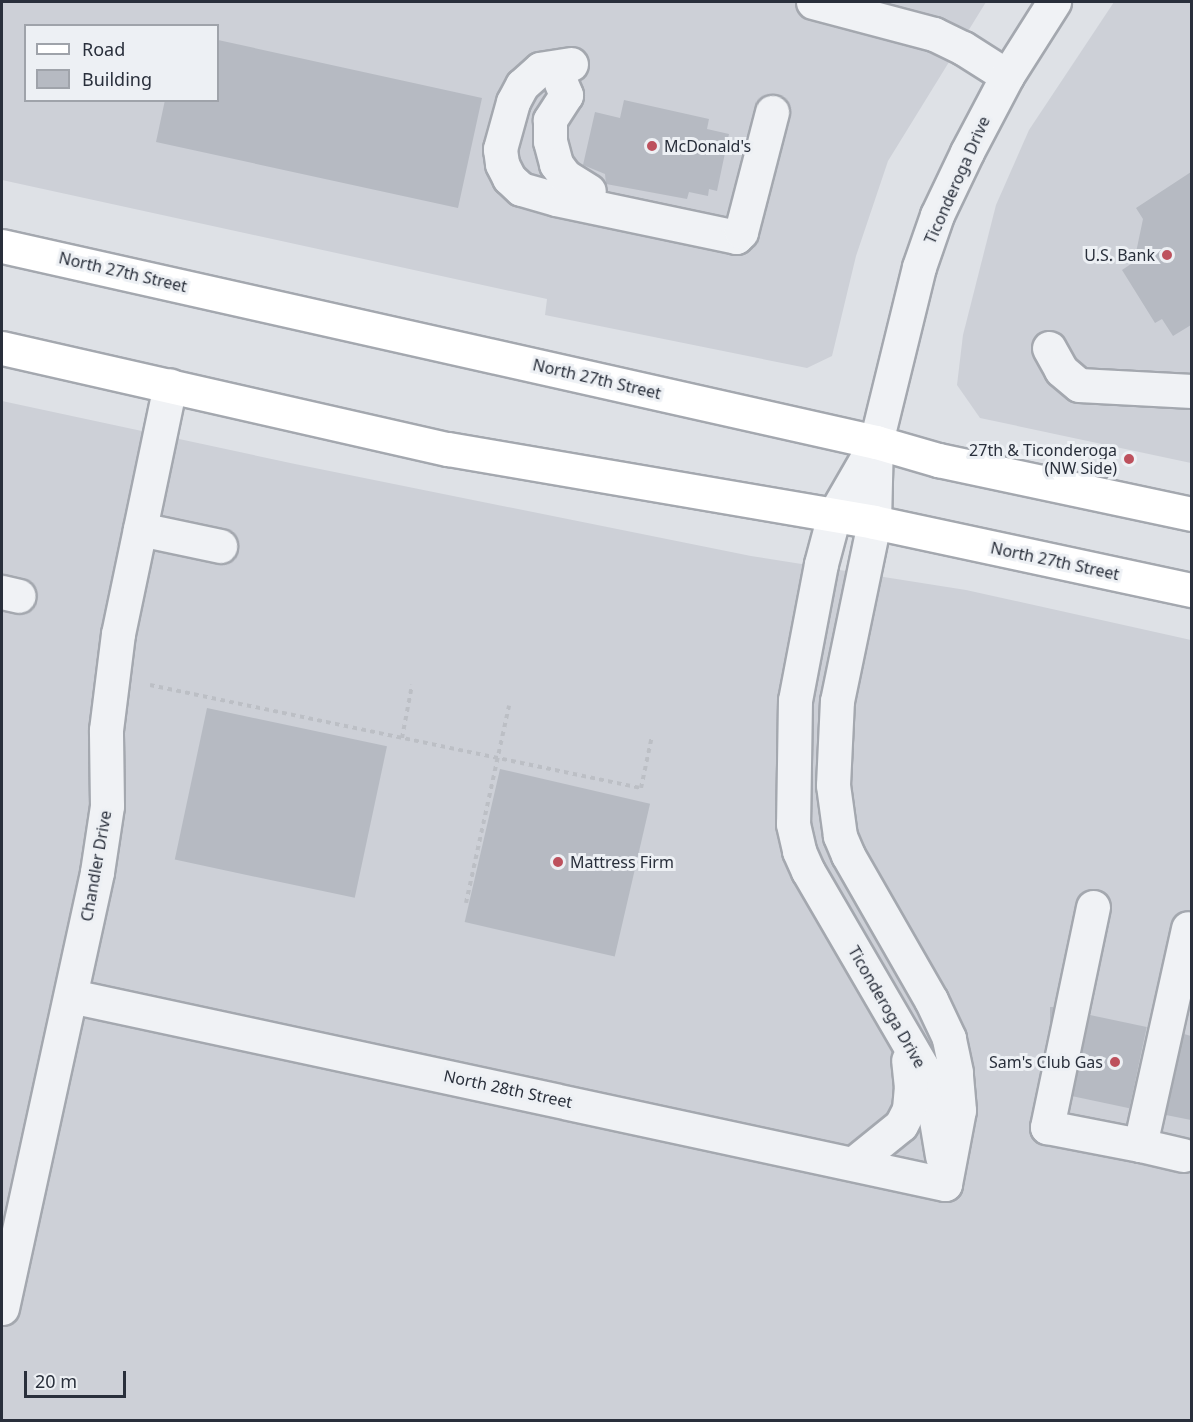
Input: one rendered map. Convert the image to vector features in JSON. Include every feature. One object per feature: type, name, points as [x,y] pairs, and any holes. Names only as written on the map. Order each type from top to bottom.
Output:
[{"type":"main road","name":"North 27th Street","points":[[2,246],[876,442],[938,460],[1191,514]]},
{"type":"main road","name":"North 27th Street","points":[[2,348],[448,449],[874,522],[1191,590]]},
{"type":"street","points":[[813,2],[934,34],[963,48],[1007,76]]},
{"type":"street","name":"Ticonderoga Drive","points":[[945,1184],[959,1110],[957,1072],[949,1038],[932,1000],[848,855],[840,836],[835,809],[833,749],[837,701],[874,522],[876,442],[903,325],[926,244],[955,174],[1007,76],[1054,2]]},
{"type":"street","points":[[744,223],[550,183],[534,175],[524,165],[519,150],[525,109],[530,97],[542,84],[566,74],[540,69],[522,85],[513,102],[500,149],[502,164],[509,178],[521,189],[556,199],[732,238],[741,232],[744,223],[772,112]]},
{"type":"street","points":[[1048,348],[1061,370],[1079,385],[1191,391]]},
{"type":"street","name":"Chandler Drive","points":[[2,1308],[71,996],[104,828],[106,730],[118,634],[170,385]]},
{"type":"street","name":"Ticonderoga Drive","points":[[876,442],[834,515],[821,564],[795,700],[793,824],[799,851],[808,871],[924,1070],[938,1126],[945,1184]]},
{"type":"street","points":[[140,529],[220,546]]},
{"type":"street","points":[[1093,907],[1047,1127],[1183,1155]]},
{"type":"street","points":[[1140,1146],[1188,928]]},
{"type":"street","name":"North 28th Street","points":[[71,996],[945,1184]]},
{"type":"street","points":[[854,1163],[899,1129],[909,1109],[911,1087],[909,1063],[899,1026]]},
{"type":"path","points":[[150,685],[641,788],[652,736]]},
{"type":"path","points":[[402,738],[412,685]]},
{"type":"path","points":[[466,903],[509,706]]},
{"type":"shaded area","points":[[2,2],[986,2],[888,161],[856,256],[832,356],[807,368],[545,315],[547,299],[2,180]]},
{"type":"shaded area","points":[[1114,2],[1191,2],[1191,463],[980,418],[957,385],[963,335],[996,205],[1029,130]]},
{"type":"shaded area","points":[[2,401],[295,464],[751,556],[966,590],[1191,640],[1191,1420],[2,1420]]},
{"type":"building","points":[[219,40],[482,98],[458,208],[156,142],[165,102],[219,102]]},
{"type":"building","name":"McDonald's","points":[[624,100],[709,119],[707,129],[729,134],[717,191],[709,189],[708,196],[689,192],[687,199],[606,184],[605,174],[583,165],[595,112],[620,118]]},
{"type":"building","name":"U.S. Bank","points":[[1191,172],[1191,325],[1173,336],[1162,319],[1155,323],[1122,270],[1134,262],[1143,219],[1136,208]]},
{"type":"building","points":[[207,708],[387,746],[355,898],[175,860]]},
{"type":"building","name":"Mattress Firm","points":[[500,769],[650,804],[615,957],[465,922]]},
{"type":"building","points":[[1050,1007],[1053,1007],[1053,1090],[1050,1090]]},
{"type":"building","points":[[1090,1015],[1147,1027],[1129,1108],[1073,1096]]},
{"type":"building","points":[[1184,1034],[1191,1036],[1191,1120],[1166,1115]]},
{"type":"place","name":"McDonald's","points":[[652,146]]},
{"type":"place","name":"U.S. Bank","points":[[1167,255]]},
{"type":"place","name":"27th & Ticonderoga (NW Side)","points":[[1129,459]]},
{"type":"place","name":"Mattress Firm","points":[[558,862]]},
{"type":"place","name":"Sam's Club Gas","points":[[1115,1062]]}]
